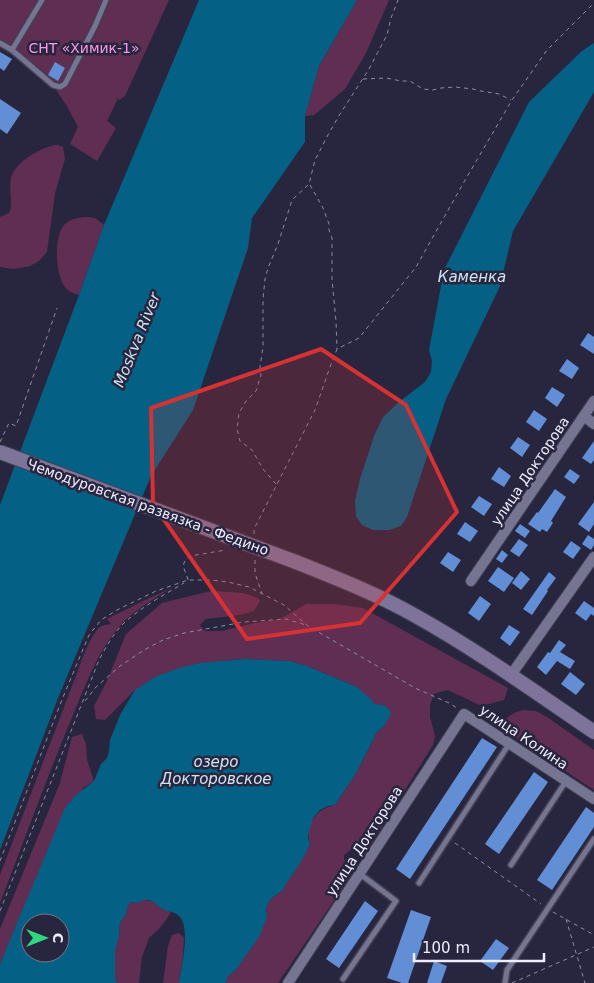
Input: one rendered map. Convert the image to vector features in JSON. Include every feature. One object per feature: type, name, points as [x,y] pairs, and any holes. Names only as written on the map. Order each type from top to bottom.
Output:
[{"type":"street","name":"улица Докторова","points":[[471,581],[594,401]]},
{"type":"street","points":[[584,416],[594,424]]},
{"type":"street","name":"Чемодуровская развязка - Федино","points":[[0,452],[296,562],[360,589],[413,615],[511,675],[594,732]]},
{"type":"street","points":[[511,675],[594,557]]},
{"type":"street","name":"улица Докторова","points":[[293,981],[359,874],[464,714]]},
{"type":"street","name":"улица Колина","points":[[464,714],[594,800]]},
{"type":"lane","points":[[12,50],[42,0]]},
{"type":"lane","points":[[0,42],[54,85],[60,86],[65,84],[96,26],[106,0]]},
{"type":"lane","points":[[419,883],[509,743]]},
{"type":"lane","points":[[512,865],[566,781]]},
{"type":"lane","points":[[506,983],[507,970],[594,839]]},
{"type":"lane","points":[[343,979],[396,901],[359,874]]},
{"type":"path","points":[[277,484],[263,468],[252,450],[240,440],[237,429],[239,413],[246,401],[256,391],[261,375],[265,279],[292,200],[309,184],[316,160],[329,133],[363,79],[387,35],[398,0]]},
{"type":"path","points":[[337,349],[359,338],[416,267],[512,100],[546,50],[594,3]]},
{"type":"path","points":[[363,79],[386,78],[410,81],[423,88],[433,90],[455,87],[473,88],[499,94],[512,100]]},
{"type":"path","points":[[254,538],[254,529],[315,410],[337,349],[330,224],[309,184]]},
{"type":"path","points":[[0,442],[9,423],[16,426],[58,308]]},
{"type":"path","points":[[188,580],[183,564],[185,559],[190,556],[225,550],[231,547]]},
{"type":"path","points":[[255,555],[255,573],[262,594]]},
{"type":"path","points":[[0,911],[99,660],[109,642],[123,625],[151,603],[188,580]]},
{"type":"path","points":[[0,861],[49,732],[89,635],[101,620],[117,610],[156,591],[188,580],[228,582],[249,587],[284,605],[308,626],[415,688],[449,703],[464,714]]},
{"type":"path","points":[[83,703],[96,687],[120,666],[163,640],[184,633],[244,622],[286,619],[308,626]]},
{"type":"path","points":[[448,838],[547,909],[594,935]]},
{"type":"path","points":[[565,919],[585,983]]},
{"type":"path","points":[[511,983],[594,947]]},
{"type":"highlighted area","points":[[321,349],[406,405],[457,512],[360,623],[247,639],[153,504],[151,408]]},
{"type":"green space","name":"СНТ «Химик-1»","points":[[0,0],[169,0],[125,96],[119,100],[118,98],[107,121],[116,128],[97,161],[70,144],[78,127],[53,85],[0,43]]},
{"type":"green space","points":[[356,0],[389,0],[366,53],[345,89],[314,115],[305,116],[319,66]]},
{"type":"green space","points":[[57,145],[63,147],[65,159],[55,193],[47,252],[39,261],[30,266],[14,269],[0,267],[0,217],[9,213],[11,200],[10,182],[13,172],[29,156],[44,148]]},
{"type":"green space","points":[[81,217],[95,218],[104,225],[79,295],[70,291],[63,284],[57,262],[57,245],[61,229],[65,224]]},
{"type":"green space","points":[[170,589],[131,615],[113,635],[99,656],[63,738],[0,903],[0,875],[90,642],[100,627],[111,624],[107,619]]},
{"type":"green space","points":[[211,591],[243,593],[258,598],[260,601],[254,611],[240,615],[206,619],[200,625],[205,631],[222,631],[280,619],[306,604],[334,604],[363,608],[508,688],[504,700],[479,705],[447,690],[434,694],[430,705],[430,717],[435,736],[433,745],[366,852],[351,850],[344,855],[344,860],[352,867],[348,880],[278,983],[225,983],[229,975],[235,971],[266,911],[268,903],[281,892],[310,844],[309,830],[313,819],[322,810],[335,805],[355,775],[377,732],[384,726],[374,704],[357,687],[290,661],[245,659],[223,661],[135,690],[105,720],[96,719],[94,706],[107,681],[126,634],[162,603]]},
{"type":"green space","points":[[524,710],[536,711],[547,717],[594,750],[594,790],[507,732],[501,725],[511,715]]},
{"type":"green space","points":[[82,734],[86,744],[87,760],[94,781],[83,788],[22,913],[20,913],[20,917],[0,964],[0,929],[60,783],[72,737]]},
{"type":"green space","points":[[142,900],[151,901],[171,912],[158,930],[149,938],[142,957],[139,983],[117,983],[115,978],[115,951],[120,923],[126,914],[128,905],[131,902],[137,903]]},
{"type":"green space","points":[[179,933],[184,938],[179,983],[163,983],[168,946],[172,935]]},
{"type":"water","name":"Moskva River","points":[[199,0],[356,0],[356,2],[319,66],[305,116],[305,142],[252,218],[248,248],[193,410],[151,476],[58,698],[0,850],[0,505],[104,225]]},
{"type":"water","name":"Каменка","points":[[594,43],[594,92],[513,231],[500,286],[446,399],[407,517],[401,526],[389,530],[373,530],[362,525],[356,516],[355,501],[374,436],[383,417],[425,382],[431,372],[432,361],[429,350],[444,270],[529,102],[582,51]]},
{"type":"water","name":"озеро Докторовское","points":[[245,659],[290,661],[357,687],[374,704],[387,707],[391,714],[384,726],[377,732],[355,775],[335,805],[320,810],[313,818],[308,838],[310,844],[302,860],[281,892],[268,903],[267,917],[259,937],[235,971],[229,975],[225,983],[179,983],[185,948],[182,920],[178,915],[163,909],[153,901],[144,900],[138,903],[131,902],[120,923],[115,951],[115,978],[117,983],[0,983],[0,964],[20,916],[20,963],[70,963],[70,913],[21,913],[65,808],[75,796],[94,781],[101,764],[107,758],[110,740],[120,715],[135,690],[155,677],[200,663]]},
{"type":"building","points":[[0,52],[12,59],[4,71],[0,68]]},
{"type":"building","points":[[55,62],[65,68],[58,81],[48,75]]},
{"type":"building","points":[[0,99],[21,113],[7,134],[0,129]]},
{"type":"building","points":[[588,333],[594,337],[594,354],[580,345]]},
{"type":"building","points":[[567,359],[579,368],[572,379],[559,371]]},
{"type":"building","points":[[552,387],[565,395],[557,407],[545,398]]},
{"type":"building","points":[[534,410],[547,419],[539,431],[526,422]]},
{"type":"building","points":[[518,437],[530,445],[522,457],[510,448]]},
{"type":"building","points":[[594,441],[594,460],[591,464],[582,458]]},
{"type":"building","points":[[499,467],[511,476],[504,487],[491,479]]},
{"type":"building","points":[[570,469],[580,476],[574,484],[564,477]]},
{"type":"building","points":[[555,489],[566,497],[551,521],[553,523],[547,532],[542,529],[540,532],[528,524]]},
{"type":"building","points":[[479,496],[492,504],[484,516],[471,507]]},
{"type":"building","points":[[594,502],[594,524],[589,532],[578,524]]},
{"type":"building","points":[[465,522],[478,531],[470,542],[457,534]]},
{"type":"building","points":[[520,524],[530,531],[525,538],[515,531]]},
{"type":"building","points":[[588,535],[594,539],[594,545],[591,550],[582,544]]},
{"type":"building","points":[[519,539],[528,545],[519,557],[510,551]]},
{"type":"building","points":[[571,541],[581,548],[573,559],[563,552]]},
{"type":"building","points":[[502,550],[508,555],[502,563],[496,559]]},
{"type":"building","points":[[448,552],[461,560],[453,572],[440,563]]},
{"type":"building","points":[[498,567],[514,578],[504,592],[488,581]]},
{"type":"building","points":[[521,571],[530,579],[521,590],[512,583]]},
{"type":"building","points":[[549,572],[556,578],[532,615],[523,609]]},
{"type":"building","points":[[480,596],[491,604],[479,621],[468,613]]},
{"type":"building","points":[[584,601],[594,608],[594,616],[591,614],[586,621],[575,613]]},
{"type":"building","points":[[509,625],[520,632],[510,646],[500,638]]},
{"type":"building","points":[[559,640],[566,645],[560,652],[575,661],[570,669],[557,661],[546,675],[537,667]]},
{"type":"building","points":[[570,672],[585,684],[576,695],[561,684]]},
{"type":"building","points":[[482,738],[497,747],[410,879],[396,869]]},
{"type":"building","points":[[534,772],[548,782],[499,854],[485,844]]},
{"type":"building","points":[[586,807],[594,813],[594,827],[552,890],[537,880]]},
{"type":"building","points":[[365,901],[378,911],[339,968],[326,959]]},
{"type":"building","points":[[411,910],[431,917],[408,983],[402,983],[387,978]]},
{"type":"building","points":[[496,939],[509,948],[493,970],[480,961]]},
{"type":"building","points":[[434,961],[447,966],[441,983],[427,983]]}]
